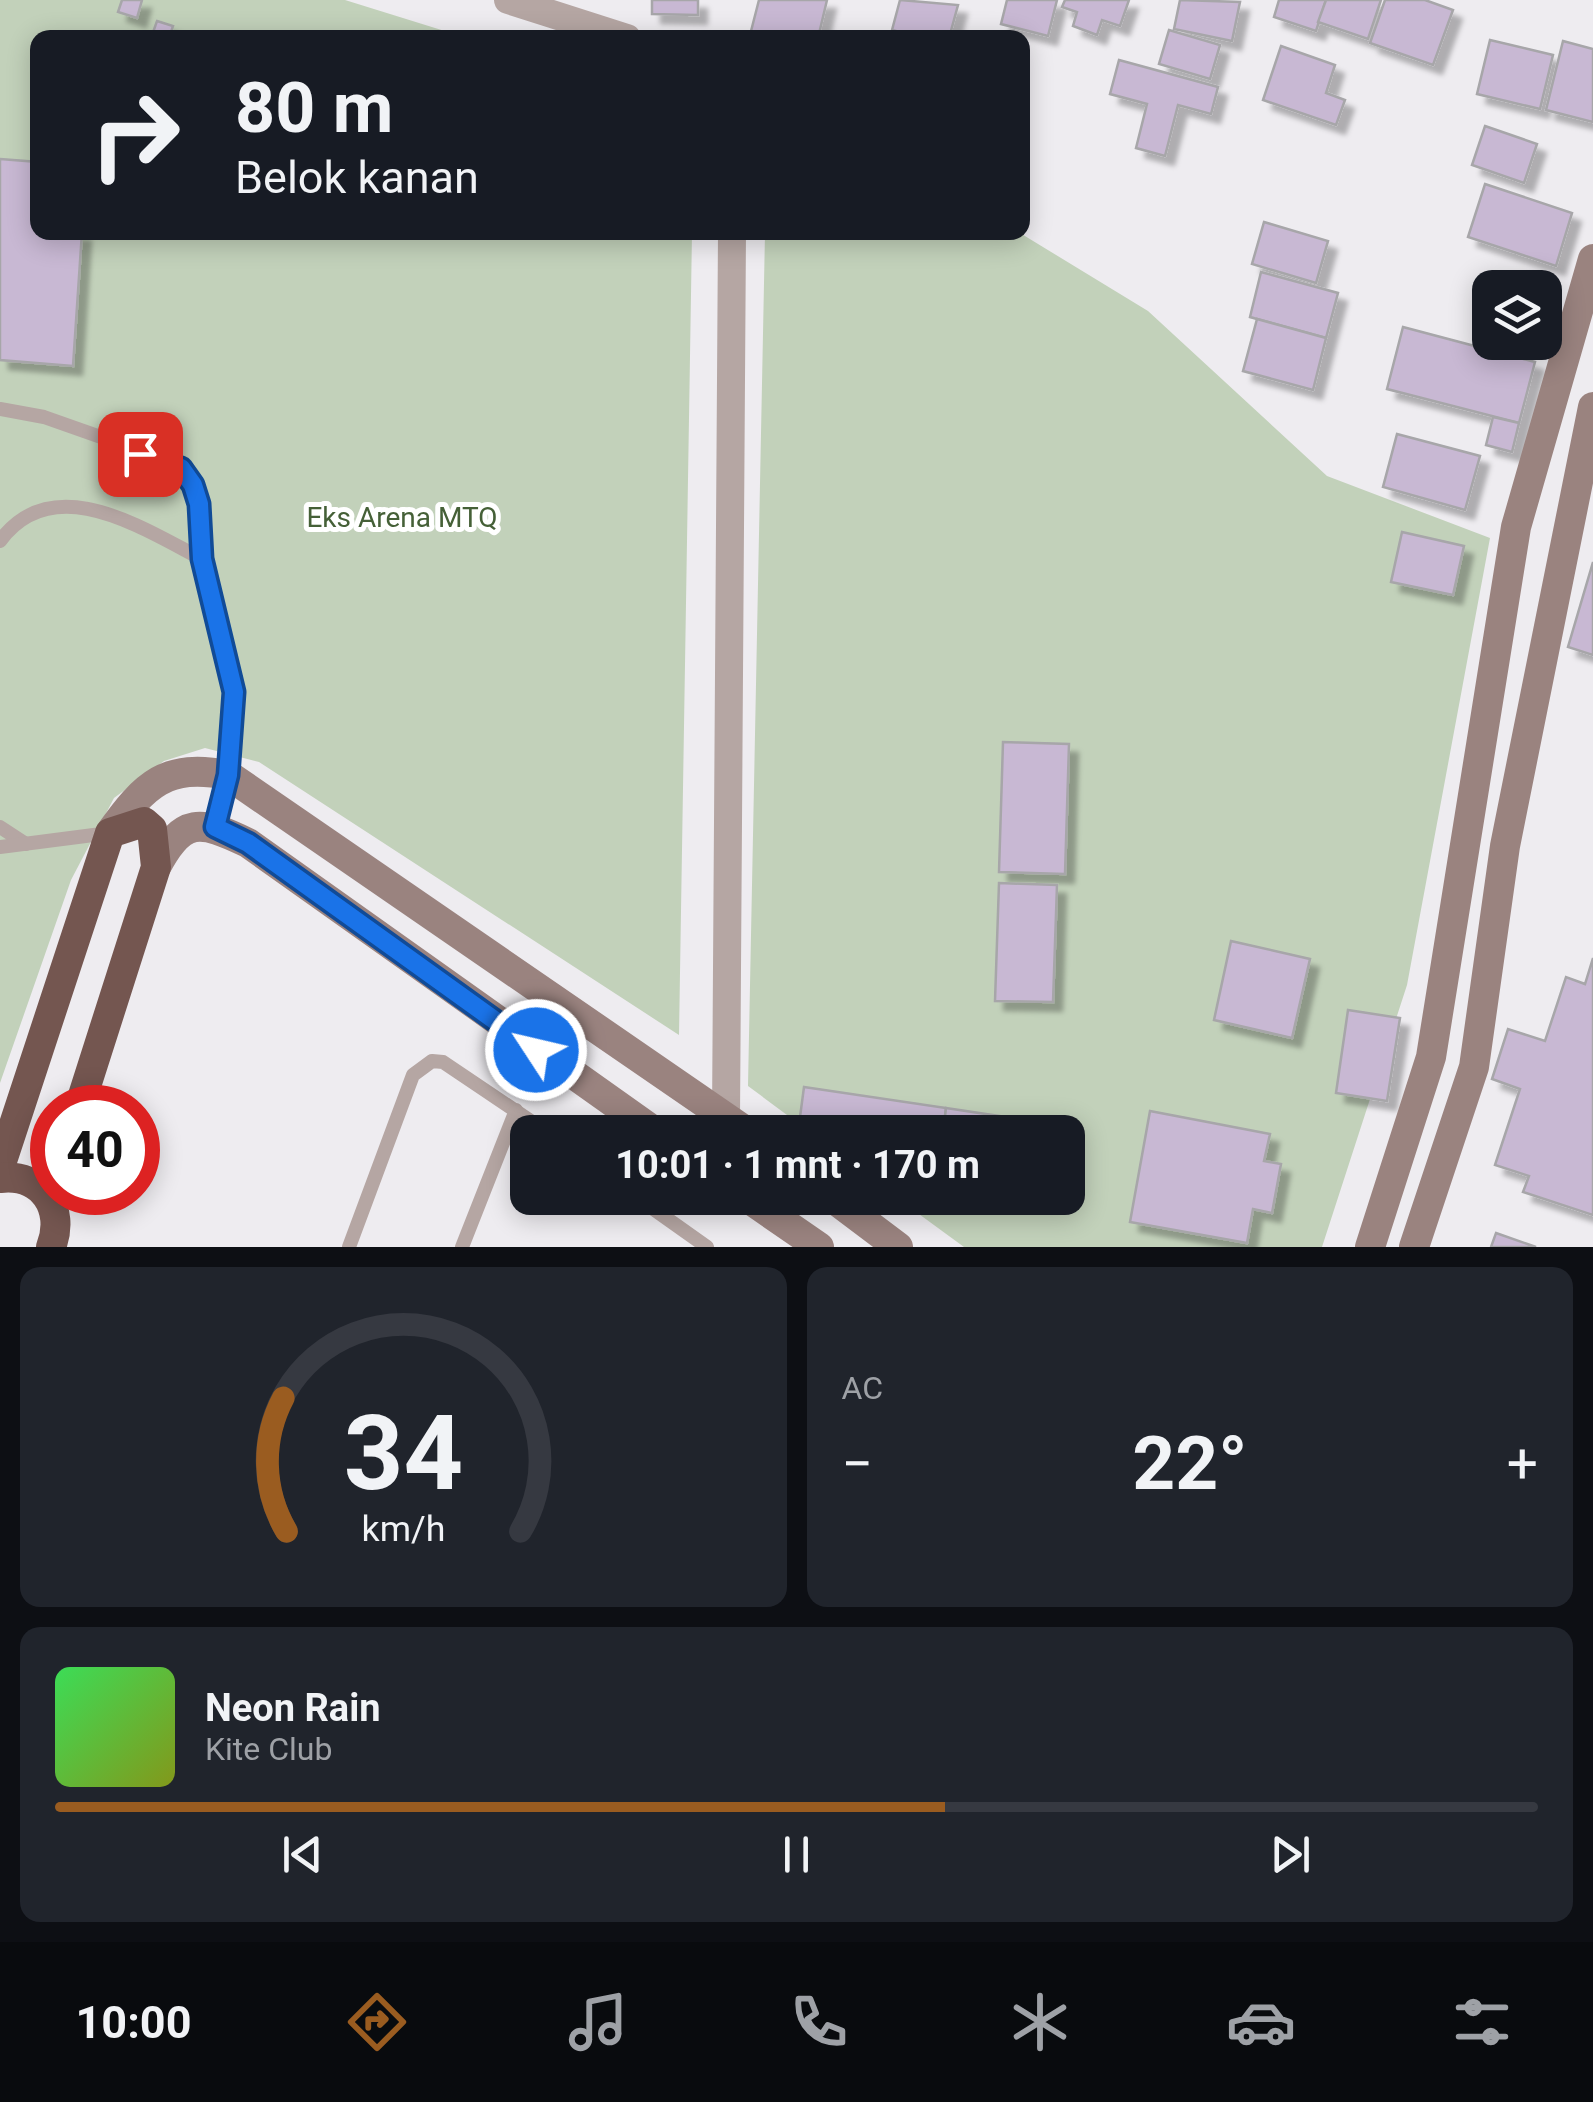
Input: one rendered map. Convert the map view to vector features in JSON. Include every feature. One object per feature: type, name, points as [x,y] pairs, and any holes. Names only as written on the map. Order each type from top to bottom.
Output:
[{"type":"highway","points":[[0,1168],[110,833],[144,822],[152,829],[156,866],[86,1085]]},
{"type":"highway","points":[[0,1178],[30,1181]]},
{"type":"highway","points":[[52,1247],[57,1215]]},
{"type":"street","points":[[508,0],[602,30]]},
{"type":"street","points":[[732,240],[737,1115]]},
{"type":"street","points":[[1370,1247],[1430,1058],[1516,526],[1583,320],[1593,259]]},
{"type":"street","points":[[1414,1247],[1474,1068],[1505,846],[1584,483],[1593,407]]},
{"type":"street","points":[[110,833],[134,799],[172,773],[190,770],[228,775],[722,1115]]},
{"type":"street","points":[[156,866],[176,834],[202,825],[248,843],[630,1115]]},
{"type":"street","points":[[773,1215],[819,1247]]},
{"type":"street","points":[[855,1215],[898,1247]]},
{"type":"lane","points":[[0,409],[44,418],[181,468],[193,485],[199,504],[202,559],[234,692],[228,775],[215,827]]},
{"type":"lane","points":[[0,541],[40,508],[86,505],[202,559]]},
{"type":"lane","points":[[0,827],[26,844]]},
{"type":"lane","points":[[0,847],[110,833]]},
{"type":"lane","points":[[348,1247],[412,1075],[420,1067],[443,1062],[523,1115]]},
{"type":"lane","points":[[462,1247],[516,1110]]},
{"type":"lane","points":[[662,1215],[708,1247]]},
{"type":"green space","name":"Eks Arena MTQ","points":[[0,0],[345,0],[441,30],[30,30],[30,240],[692,240],[679,1035],[259,762],[205,748],[164,761],[114,798],[71,880],[0,1083]]},
{"type":"green space","points":[[1030,239],[1148,311],[1327,476],[1490,538],[1407,985],[1322,1247],[964,1247],[920,1215],[1085,1215],[1085,1115],[787,1115],[748,1086],[765,240]]},
{"type":"building","points":[[122,0],[142,0],[137,18],[118,12]]},
{"type":"building","points":[[652,0],[698,0],[698,15],[652,14]]},
{"type":"building","points":[[759,0],[827,0],[820,30],[751,30]]},
{"type":"building","points":[[900,0],[958,5],[951,30],[892,30]]},
{"type":"building","points":[[1007,0],[1057,0],[1048,36],[1001,24]]},
{"type":"building","points":[[1065,0],[1129,0],[1120,26],[1102,20],[1097,35],[1073,26],[1077,12],[1062,7]]},
{"type":"building","points":[[1180,0],[1240,2],[1232,41],[1174,29]]},
{"type":"building","points":[[1279,0],[1326,0],[1316,31],[1274,17]]},
{"type":"building","points":[[1326,0],[1381,0],[1368,39],[1318,22]]},
{"type":"building","points":[[1385,0],[1425,0],[1453,10],[1433,65],[1370,43]]},
{"type":"building","points":[[157,21],[173,26],[172,30],[154,30]]},
{"type":"building","points":[[1169,30],[1220,45],[1210,79],[1159,64]]},
{"type":"building","points":[[1490,40],[1553,55],[1540,109],[1477,94]]},
{"type":"building","points":[[1563,41],[1593,49],[1593,122],[1546,110]]},
{"type":"building","points":[[1281,46],[1335,65],[1326,93],[1345,100],[1336,125],[1263,100]]},
{"type":"building","points":[[1119,60],[1218,87],[1211,114],[1178,105],[1165,156],[1136,148],[1147,104],[1110,94]]},
{"type":"building","points":[[1485,126],[1537,144],[1524,183],[1472,165]]},
{"type":"building","points":[[0,159],[30,161],[30,240],[81,240],[73,366],[0,360]]},
{"type":"building","points":[[1485,184],[1572,213],[1556,266],[1468,237]]},
{"type":"building","points":[[1264,222],[1328,241],[1316,283],[1252,264]]},
{"type":"building","points":[[1261,272],[1338,293],[1326,338],[1250,317]]},
{"type":"building","points":[[1257,319],[1326,338],[1313,390],[1243,371]]},
{"type":"building","points":[[1403,327],[1472,345],[1472,360],[1535,362],[1519,423],[1387,389]]},
{"type":"building","points":[[1493,417],[1519,423],[1512,452],[1486,445]]},
{"type":"building","points":[[1397,434],[1480,456],[1465,510],[1383,487]]},
{"type":"building","points":[[1402,532],[1464,546],[1453,595],[1391,582]]},
{"type":"building","points":[[1593,562],[1593,655],[1568,647]]},
{"type":"building","points":[[1003,742],[1069,744],[1065,874],[999,872]]},
{"type":"building","points":[[999,883],[1057,885],[1053,1002],[995,1001]]},
{"type":"building","points":[[1231,941],[1310,959],[1292,1038],[1214,1020]]},
{"type":"building","points":[[1593,958],[1593,1215],[1523,1192],[1529,1176],[1495,1165],[1520,1089],[1492,1079],[1508,1029],[1545,1041],[1566,977],[1585,984]]},
{"type":"building","points":[[1348,1010],[1400,1018],[1387,1101],[1336,1093]]},
{"type":"building","points":[[804,1087],[946,1108],[945,1115],[800,1115]]},
{"type":"building","points":[[946,1108],[992,1115],[945,1115]]},
{"type":"building","points":[[1150,1111],[1270,1134],[1264,1161],[1281,1164],[1272,1213],[1253,1209],[1247,1243],[1130,1222]]},
{"type":"building","points":[[1496,1233],[1536,1247],[1491,1247]]},
{"type":"route","points":[[140,454],[181,468],[193,485],[199,504],[202,559],[234,692],[228,775],[215,827],[248,843],[536,1050]]}]
